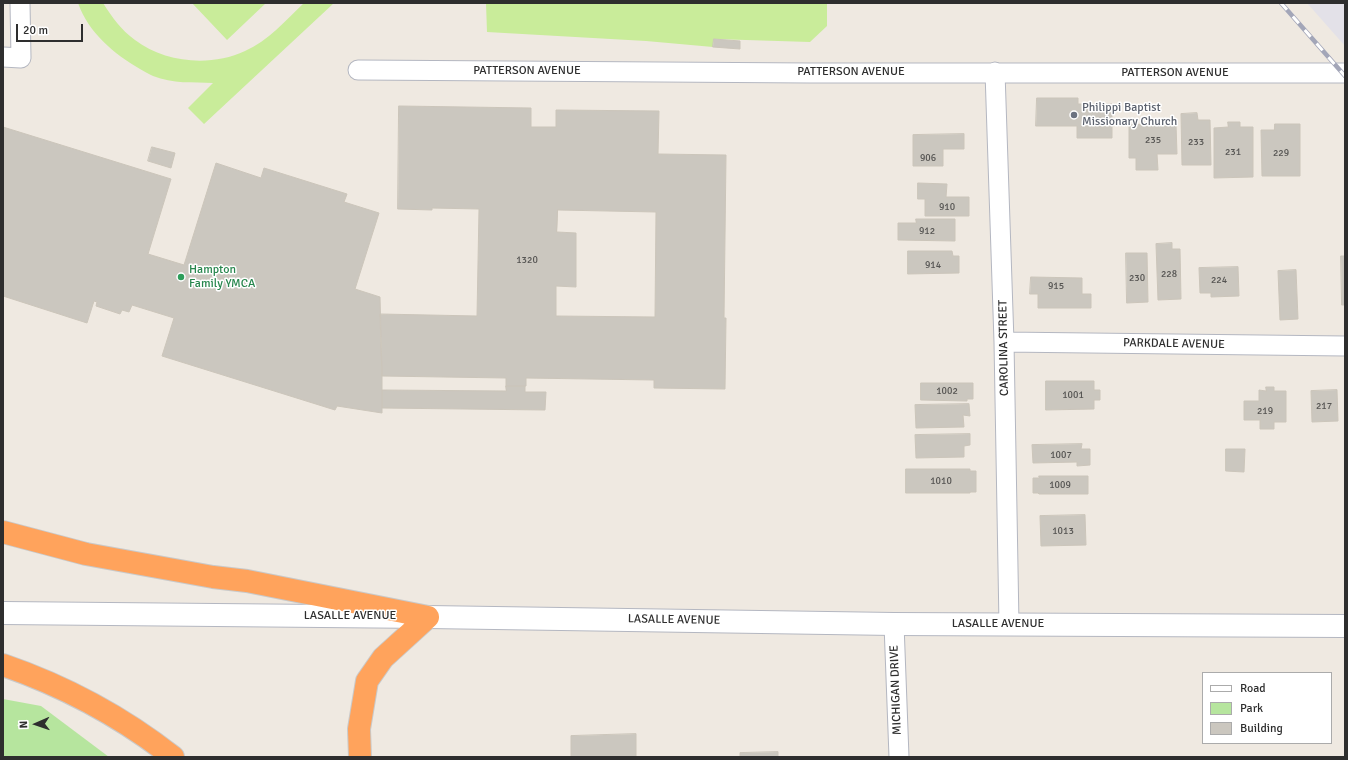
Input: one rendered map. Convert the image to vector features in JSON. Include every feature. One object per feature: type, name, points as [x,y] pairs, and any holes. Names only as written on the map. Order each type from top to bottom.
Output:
[{"type":"highway","points":[[3,532],[86,554],[213,577],[247,581],[428,617]]},
{"type":"highway","points":[[360,757],[359,729],[367,681],[383,658],[428,617]]},
{"type":"highway","points":[[3,665],[40,679],[116,717],[173,757]]},
{"type":"main road","name":"LASALLE AVENUE","points":[[3,613],[428,617],[894,624],[1345,626]]},
{"type":"street","points":[[12,58],[20,3]]},
{"type":"street","name":"PATTERSON AVENUE","points":[[358,70],[810,73],[1345,73]]},
{"type":"street","name":"CAROLINA STREET","points":[[995,72],[1004,342],[1009,624]]},
{"type":"street","name":"PARKDALE AVENUE","points":[[1004,342],[1345,346]]},
{"type":"street","name":"MICHIGAN DRIVE","points":[[894,624],[898,757]]},
{"type":"shaded area","points":[[1307,3],[1345,3],[1345,46]]},
{"type":"green space","points":[[78,3],[103,3],[121,28],[147,48],[174,58],[203,61],[232,56],[253,47],[276,30],[304,3],[334,3],[204,124],[188,108],[213,83],[183,82],[160,79],[140,69],[112,49],[95,33],[82,14]]},
{"type":"green space","points":[[192,3],[266,3],[227,40]]},
{"type":"green space","points":[[486,3],[827,3],[827,26],[810,42],[714,39],[713,47],[646,41],[487,32]]},
{"type":"green space","points":[[3,699],[41,706],[109,757],[3,757]]},
{"type":"building","points":[[714,39],[740,41],[740,49],[713,47]]},
{"type":"building","name":"Philippi Baptist Missionary Church","points":[[1037,98],[1078,98],[1078,104],[1112,104],[1112,138],[1077,138],[1077,126],[1036,126]]},
{"type":"building","points":[[399,106],[531,108],[531,127],[556,127],[556,110],[659,111],[658,154],[726,155],[724,318],[726,318],[725,389],[654,388],[654,380],[526,378],[526,386],[506,386],[506,378],[382,376],[380,314],[477,316],[479,209],[398,209]],"holes":[[[558,210],[656,212],[655,317],[556,316],[556,286],[576,287],[576,233],[557,232]]]},
{"type":"building","points":[[1197,113],[1198,120],[1210,120],[1211,165],[1182,165],[1181,114]]},
{"type":"building","points":[[1228,122],[1240,122],[1240,127],[1253,127],[1253,177],[1214,178],[1214,128],[1228,127]]},
{"type":"building","points":[[1176,124],[1177,154],[1157,154],[1158,170],[1136,170],[1136,158],[1129,158],[1129,125]]},
{"type":"building","points":[[1275,124],[1300,124],[1300,176],[1262,176],[1261,130],[1274,130]]},
{"type":"building","name":"Hampton Family YMCA","points":[[3,127],[171,179],[148,254],[184,265],[216,163],[261,178],[264,168],[347,194],[344,202],[379,213],[355,289],[380,297],[382,413],[337,406],[335,410],[162,356],[174,318],[132,305],[129,312],[122,310],[120,314],[96,306],[97,302],[94,301],[87,323],[3,296]]},
{"type":"building","points":[[964,134],[964,149],[943,149],[943,166],[913,166],[913,135]]},
{"type":"building","points":[[152,147],[175,153],[171,168],[148,161]]},
{"type":"building","points":[[918,183],[947,184],[946,197],[969,197],[969,216],[925,216],[925,199],[918,199]]},
{"type":"building","points":[[916,219],[955,219],[955,241],[898,240],[898,223],[916,223]]},
{"type":"building","points":[[1172,243],[1172,249],[1180,249],[1181,299],[1158,300],[1156,244]]},
{"type":"building","points":[[908,251],[952,251],[953,256],[959,256],[959,273],[908,274]]},
{"type":"building","points":[[1126,253],[1147,253],[1148,302],[1127,303]]},
{"type":"building","points":[[1341,256],[1345,256],[1345,305],[1342,305]]},
{"type":"building","points":[[1238,267],[1239,296],[1211,297],[1211,293],[1200,293],[1199,268]]},
{"type":"building","points":[[1296,270],[1298,319],[1280,320],[1278,271]]},
{"type":"building","points":[[1031,277],[1082,278],[1082,294],[1091,294],[1091,308],[1038,308],[1038,294],[1030,294]]},
{"type":"building","points":[[1046,381],[1094,381],[1094,390],[1100,390],[1100,400],[1094,400],[1094,409],[1046,410]]},
{"type":"building","points":[[921,383],[973,383],[973,399],[967,399],[967,401],[921,400]]},
{"type":"building","points":[[506,386],[525,386],[525,392],[546,392],[545,410],[382,408],[382,390],[506,391]]},
{"type":"building","points":[[1266,387],[1274,387],[1274,391],[1286,391],[1286,422],[1274,422],[1274,429],[1260,429],[1260,420],[1244,420],[1244,401],[1259,401],[1259,390],[1266,391]]},
{"type":"building","points":[[1337,390],[1338,421],[1312,422],[1311,391]]},
{"type":"building","points":[[969,404],[970,416],[963,415],[964,427],[916,428],[915,405]]},
{"type":"building","points":[[970,434],[970,445],[964,446],[964,457],[916,458],[915,435]]},
{"type":"building","points":[[1082,444],[1081,449],[1090,449],[1090,465],[1077,466],[1077,462],[1033,463],[1032,445]]},
{"type":"building","points":[[1226,449],[1245,449],[1244,472],[1226,471]]},
{"type":"building","points":[[906,469],[970,469],[970,471],[976,471],[976,492],[906,493]]},
{"type":"building","points":[[1039,476],[1088,476],[1088,494],[1033,493],[1033,478],[1039,478]]},
{"type":"building","points":[[1085,515],[1086,545],[1041,546],[1040,516]]},
{"type":"building","points":[[636,734],[636,757],[571,757],[571,736]]},
{"type":"building","points":[[778,752],[778,757],[740,757],[740,753]]},
{"type":"railway","points":[[1281,3],[1345,76]]},
{"type":"place","name":"Philippi Baptist Missionary Church","points":[[1074,115]]},
{"type":"place","name":"Hampton Family YMCA","points":[[181,277]]}]
